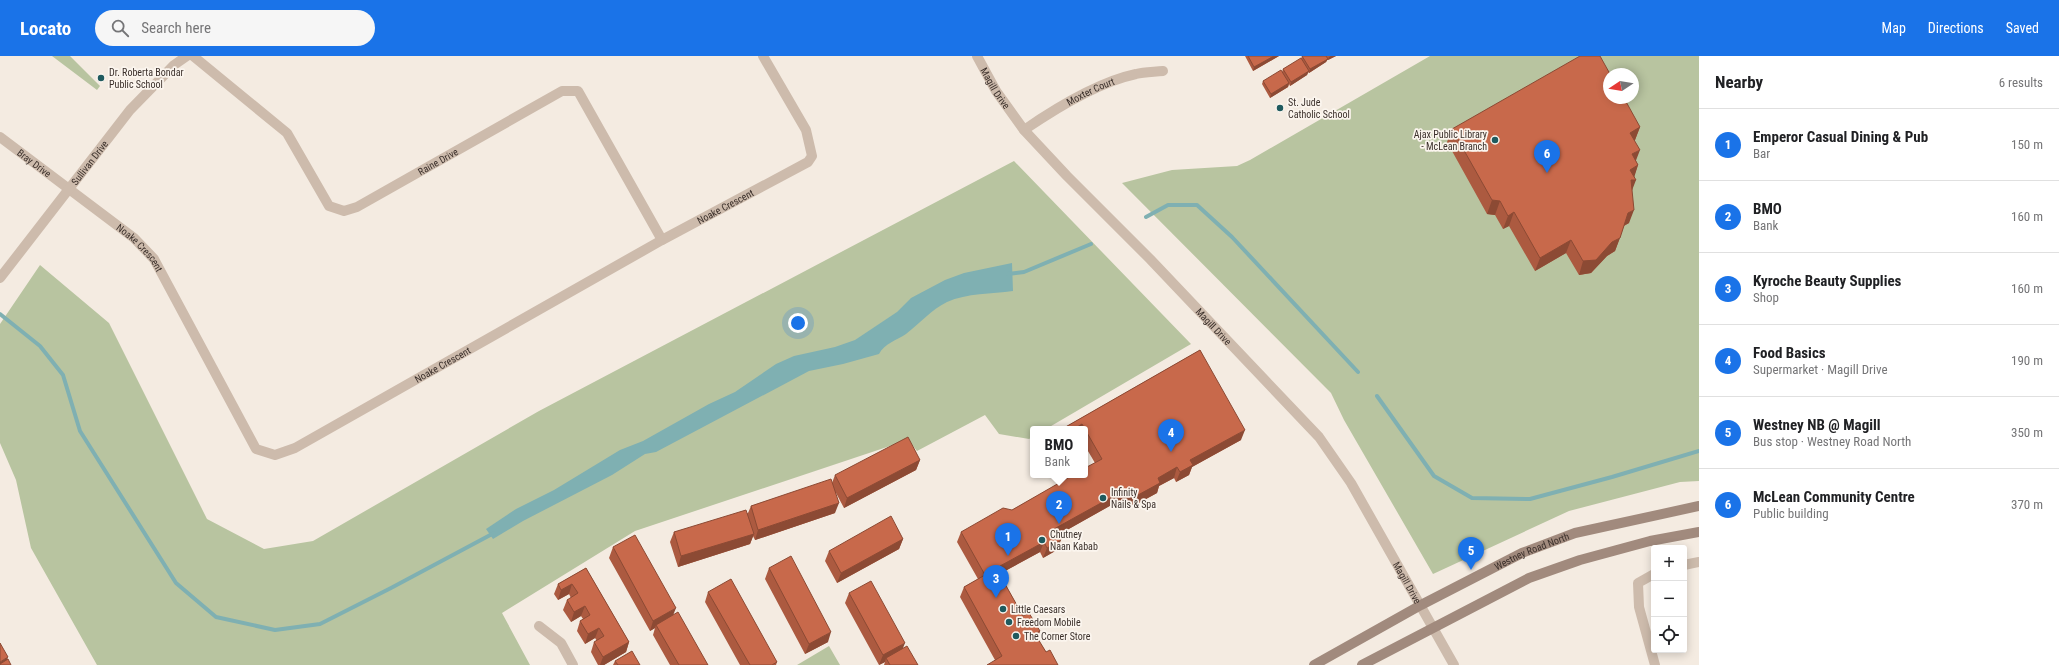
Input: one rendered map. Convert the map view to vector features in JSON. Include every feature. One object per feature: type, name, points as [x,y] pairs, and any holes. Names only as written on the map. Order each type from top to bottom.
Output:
[{"type":"main road","name":"Westney Road North","points":[[1314,665],[1421,605],[1522,553],[1575,533],[1699,506]]},
{"type":"main road","points":[[1362,665],[1529,578],[1580,560],[1650,541],[1699,532]]},
{"type":"street","name":"Sullivan Drive","points":[[0,278],[130,110],[174,65],[188,56]]},
{"type":"street","name":"Raine Drive","points":[[193,56],[287,133],[329,206],[344,211],[357,207],[562,91],[578,91],[662,240]]},
{"type":"street","name":"Noake Crescent","points":[[68,190],[134,238],[154,259],[256,449],[275,455],[295,448],[662,240],[808,162],[812,156],[806,130],[763,56]]},
{"type":"street","name":"Magill Drive","points":[[977,56],[996,91],[1024,130],[1150,259],[1319,437],[1351,482],[1435,628],[1454,665]]},
{"type":"street","name":"Moxter Court","points":[[1024,130],[1045,116],[1110,81],[1137,73],[1163,72]]},
{"type":"street","name":"Bray Drive","points":[[0,137],[68,190]]},
{"type":"street","points":[[1687,564],[1699,562]]},
{"type":"street","points":[[1651,576],[1638,583],[1639,608],[1656,665]]},
{"type":"street","points":[[539,626],[561,643],[573,665]]},
{"type":"green space","points":[[52,56],[70,56],[100,86],[97,90]]},
{"type":"green space","points":[[1430,56],[1699,56],[1699,481],[1680,482],[1569,511],[1433,574],[1344,420],[1331,393],[1122,183],[1172,170],[1237,166],[1250,160]]},
{"type":"green space","points":[[1014,161],[1191,344],[1051,426],[1030,426],[1029,439],[999,434],[985,415],[917,451],[908,440],[635,531],[502,613],[530,665],[97,665],[31,548],[16,480],[0,443],[0,324],[40,265],[109,323],[207,519],[264,549],[313,541],[539,411]]},
{"type":"green space","points":[[829,646],[840,665],[797,665]]},
{"type":"water","points":[[1012,263],[1013,291],[971,295],[947,302],[941,305],[906,334],[887,345],[879,354],[843,364],[809,371],[656,452],[645,454],[612,475],[523,521],[493,539],[486,529],[516,509],[554,490],[620,450],[643,441],[709,404],[735,392],[776,364],[794,356],[835,347],[855,340],[897,312],[911,298],[945,280],[964,273]]},
{"type":"building","points":[[1248,56],[1274,56],[1254,67]]},
{"type":"building","points":[[1302,56],[1326,56],[1328,59],[1310,69]]},
{"type":"building","points":[[1580,56],[1600,56],[1607,68],[1603,68],[1603,104],[1627,104],[1640,127],[1630,133],[1640,150],[1632,154],[1638,165],[1630,170],[1636,180],[1631,180],[1634,210],[1628,213],[1620,238],[1612,242],[1596,260],[1583,261],[1571,240],[1540,258],[1514,212],[1508,216],[1500,201],[1492,200],[1452,129]]},
{"type":"building","points":[[1301,58],[1309,71],[1291,82],[1283,69]]},
{"type":"building","points":[[1281,70],[1289,83],[1271,94],[1263,81]]},
{"type":"building","points":[[1200,350],[1245,430],[1190,460],[1193,465],[1180,472],[1177,467],[1158,478],[1160,483],[1138,495],[1119,493],[1054,529],[1061,540],[1047,548],[1044,542],[1000,566],[1004,573],[1000,575],[1023,616],[1029,613],[1040,631],[1035,634],[1046,652],[1050,650],[1058,665],[987,665],[1002,656],[964,587],[985,575],[961,532],[1003,508],[1012,510],[1068,478],[1088,478],[1088,466],[1102,459],[1088,434],[1088,426],[1083,426],[1082,424],[1079,426],[1067,426]]},
{"type":"building","points":[[908,437],[920,460],[847,498],[835,475]]},
{"type":"building","points":[[831,479],[839,503],[758,530],[751,506]]},
{"type":"building","points":[[746,510],[754,534],[681,556],[674,532]]},
{"type":"building","points":[[891,516],[903,539],[841,573],[829,551]]},
{"type":"building","points":[[635,535],[676,608],[653,621],[613,547]]},
{"type":"building","points":[[791,556],[831,632],[809,644],[769,568]]},
{"type":"building","points":[[586,568],[629,642],[603,657],[594,642],[604,636],[599,628],[588,634],[580,621],[590,615],[585,606],[574,612],[567,600],[578,593],[572,584],[561,590],[558,584]]},
{"type":"building","points":[[731,579],[777,662],[772,665],[750,665],[708,592]]},
{"type":"building","points":[[871,581],[905,643],[883,655],[849,593]]},
{"type":"building","points":[[678,612],[708,665],[679,665],[656,625]]},
{"type":"building","points":[[0,643],[8,657],[0,662]]},
{"type":"building","points":[[907,646],[918,665],[890,665],[886,658]]},
{"type":"building","points":[[632,651],[640,665],[618,665],[615,661]]},
{"type":"building","points":[[8,659],[11,665],[0,665],[0,664]]},
{"type":"waterway","points":[[1146,217],[1168,205],[1197,205],[1232,237],[1358,372]]},
{"type":"waterway","points":[[1008,274],[1024,272],[1091,244]]},
{"type":"waterway","points":[[0,314],[40,346],[63,375],[80,431],[176,583],[216,617],[275,630],[320,624],[494,533]]},
{"type":"waterway","points":[[1377,396],[1434,476],[1472,498],[1530,499],[1612,477],[1699,451]]},
{"type":"place","name":"Dr. Roberta Bondar Public School","points":[[101,78]]},
{"type":"place","name":"St. Jude Catholic School","points":[[1280,108]]},
{"type":"place","name":"Ajax Public Library - McLean Branch","points":[[1495,140]]},
{"type":"place","name":"McLean Community Centre","points":[[1547,173]]},
{"type":"place","name":"Food Basics","points":[[1171,452]]},
{"type":"place","name":"Infinity Nails & Spa","points":[[1103,498]]},
{"type":"place","name":"BMO","points":[[1059,524]]},
{"type":"place","name":"Chutney Naan Kabab","points":[[1042,540]]},
{"type":"place","name":"Emperor Casual Dining & Pub","points":[[1008,556]]},
{"type":"place","name":"Westney NB @ Magill","points":[[1471,570]]},
{"type":"place","name":"Kyroche Beauty Supplies","points":[[996,598]]},
{"type":"place","name":"Little Caesars","points":[[1003,609]]},
{"type":"place","name":"Freedom Mobile","points":[[1009,622]]},
{"type":"place","name":"The Corner Store","points":[[1016,636]]}]
